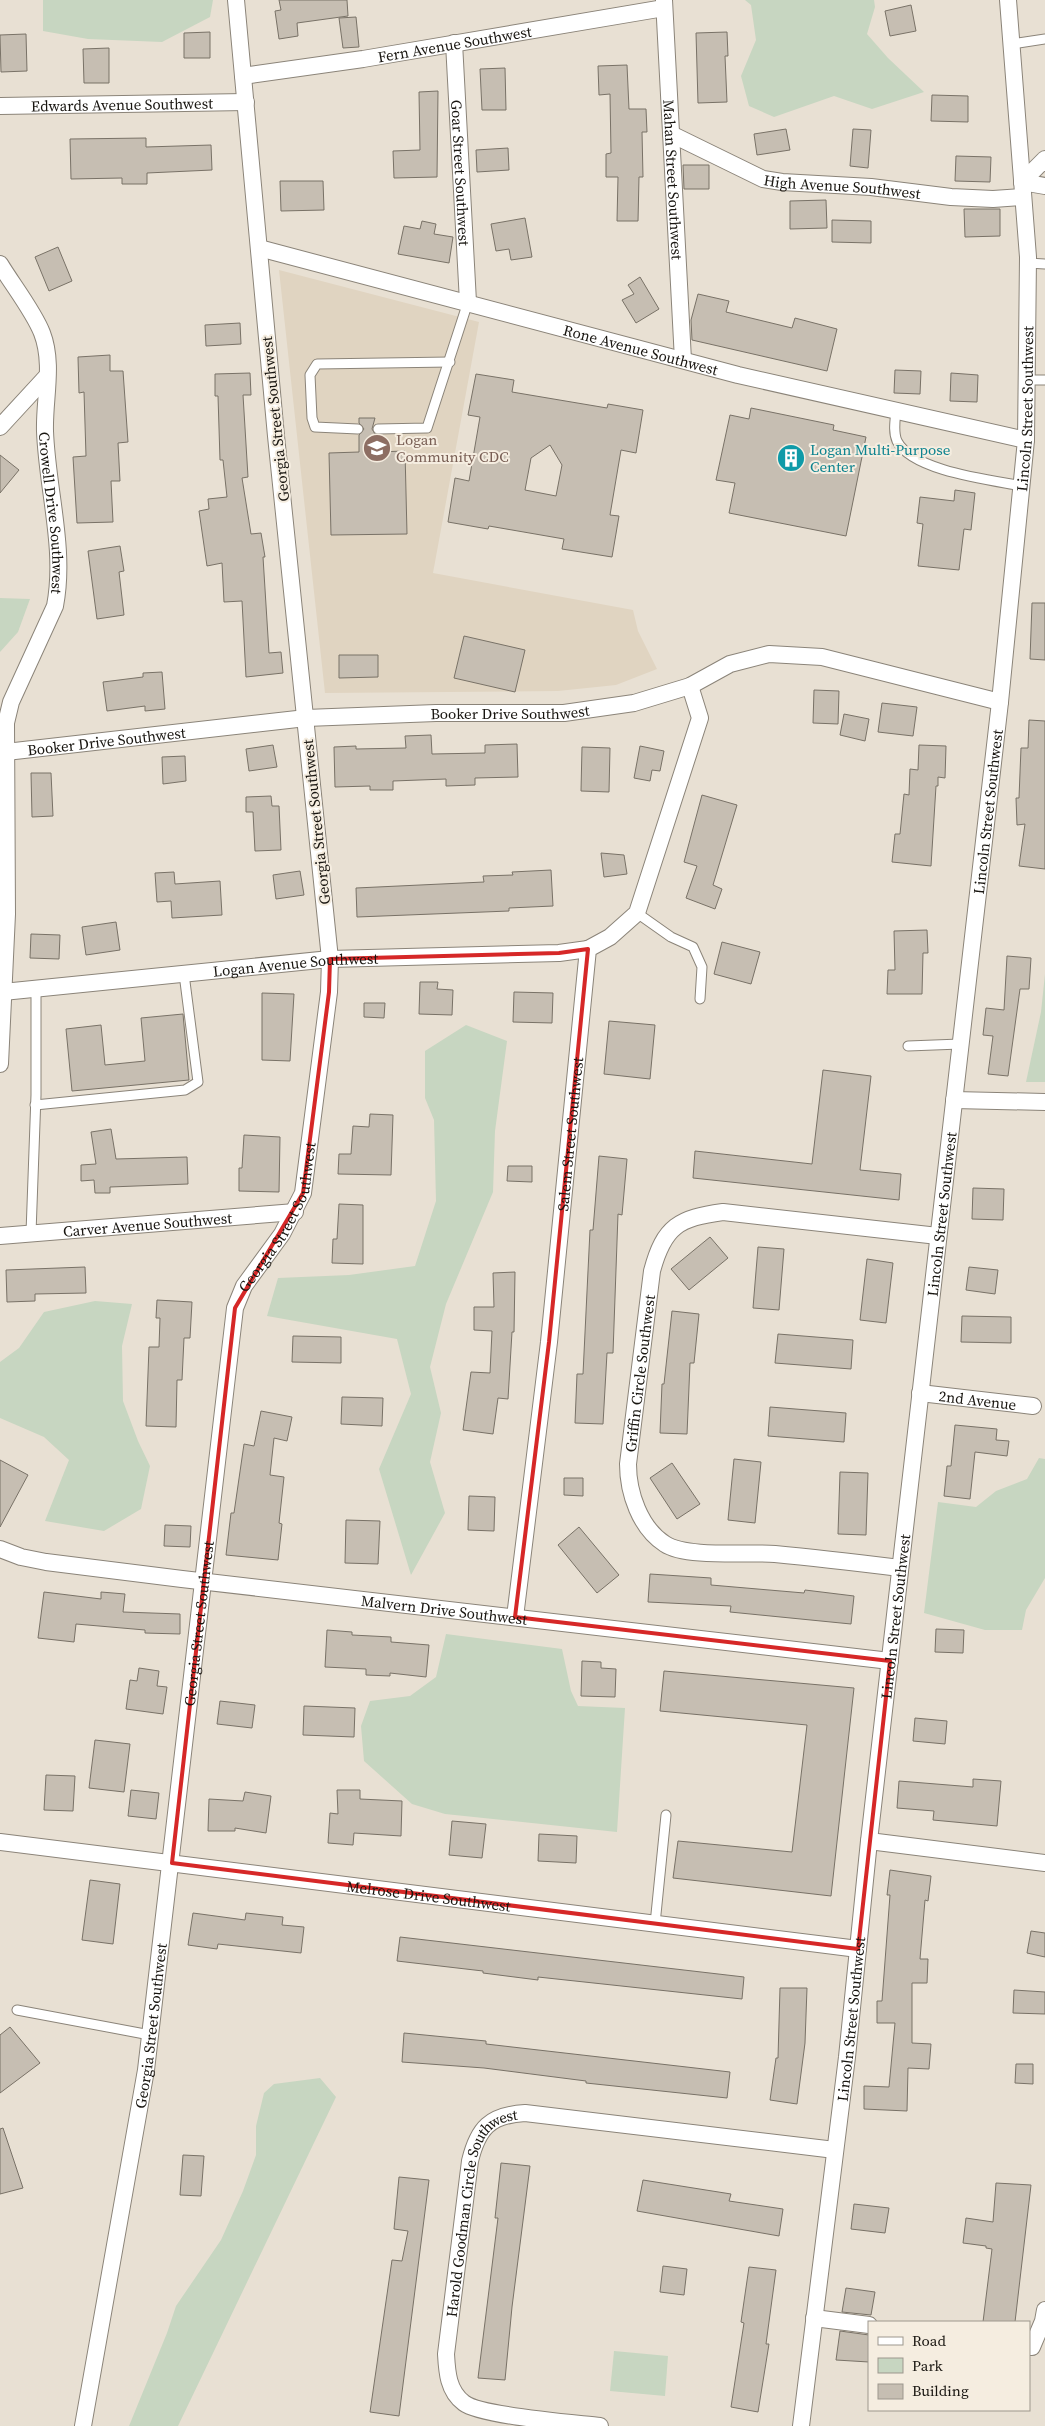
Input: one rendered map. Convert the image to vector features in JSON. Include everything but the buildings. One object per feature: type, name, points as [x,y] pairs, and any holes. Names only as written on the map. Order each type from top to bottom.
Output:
[{"type":"street","name":"Georgia Street Southwest","points":[[82,2426],[150,2035],[172,1863],[202,1581],[235,1308],[244,1286],[295,1212],[304,1192],[329,992],[330,959],[236,0]]},
{"type":"street","name":"Lincoln Street Southwest","points":[[801,2426],[835,2150],[1000,702],[1026,440],[1028,263],[1008,0]]},
{"type":"street","name":"Fern Avenue Southwest","points":[[243,76],[454,43],[664,4]]},
{"type":"street","name":"Mahan Street Southwest","points":[[664,4],[683,360]]},
{"type":"street","name":"Goar Street Southwest","points":[[454,43],[468,302]]},
{"type":"street","name":"Edwards Avenue Southwest","points":[[0,106],[246,102]]},
{"type":"street","name":"High Avenue Southwest","points":[[671,134],[763,179],[782,182],[871,187],[951,197],[993,199],[1045,186]]},
{"type":"street","points":[[1023,190],[1045,159]]},
{"type":"street","name":"Rone Avenue Southwest","points":[[259,248],[738,375],[1026,440]]},
{"type":"street","name":"Crowell Drive Southwest","points":[[0,264],[42,332],[48,358],[45,431],[56,538],[58,589],[54,606],[11,702],[6,723],[6,914],[0,1064]]},
{"type":"street","points":[[0,427],[47,376]]},
{"type":"street","name":"Booker Drive Southwest","points":[[6,752],[306,718],[436,713],[564,713],[634,703],[690,686],[730,664],[769,654],[822,657],[1000,702]]},
{"type":"street","points":[[588,949],[610,937],[637,913],[700,718],[690,686]]},
{"type":"street","name":"Logan Avenue Southwest","points":[[4,992],[330,959],[558,953],[588,949]]},
{"type":"street","name":"Salem Street Southwest","points":[[515,1617],[549,1342],[588,949]]},
{"type":"street","points":[[954,1100],[1045,1102]]},
{"type":"street","name":"Carver Avenue Southwest","points":[[0,1236],[295,1212]]},
{"type":"street","name":"Griffin Circle Southwest","points":[[900,1568],[773,1554],[685,1551],[666,1546],[654,1536],[631,1495],[628,1464],[652,1271],[657,1253],[665,1236],[681,1223],[694,1216],[724,1212],[938,1236]]},
{"type":"street","name":"2nd Avenue","points":[[920,1393],[1033,1406]]},
{"type":"street","name":"Malvern Drive Southwest","points":[[0,1549],[20,1557],[46,1562],[890,1661]]},
{"type":"street","points":[[869,1841],[1045,1863]]},
{"type":"street","name":"Melrose Drive Southwest","points":[[0,1842],[858,1949]]},
{"type":"street","name":"Harold Goodman Circle Southwest","points":[[600,2426],[486,2411],[464,2403],[453,2390],[447,2376],[446,2354],[470,2161],[475,2140],[482,2130],[492,2121],[513,2114],[525,2113],[835,2150]]},
{"type":"street","points":[[1030,2347],[1043,2321],[1045,2310]]},
{"type":"street","points":[[814,2318],[868,2325]]},
{"type":"lane","points":[[1012,44],[1045,40]]},
{"type":"lane","points":[[1028,263],[1045,264]]},
{"type":"lane","points":[[378,428],[427,428],[468,302]]},
{"type":"lane","points":[[358,428],[315,427],[312,418],[310,375],[317,364],[450,362]]},
{"type":"lane","points":[[1027,380],[1045,380]]},
{"type":"lane","points":[[896,411],[894,428],[897,442],[907,452],[922,462],[970,476],[1022,486]]},
{"type":"lane","points":[[637,913],[671,937],[693,947],[702,968],[700,999]]},
{"type":"lane","points":[[35,1105],[186,1090],[198,1082],[184,974]]},
{"type":"lane","points":[[31,1233],[36,989]]},
{"type":"lane","points":[[908,1046],[960,1044]]},
{"type":"lane","points":[[655,1924],[666,1814]]},
{"type":"lane","points":[[17,2010],[150,2035]]},
{"type":"highlighted area","points":[[588,949],[549,1342],[515,1617],[890,1661],[858,1949],[172,1863],[235,1308],[303,1193],[329,992],[330,959],[559,953]]},
{"type":"shaded area","name":"Logan Community CDC","points":[[279,270],[479,322],[433,573],[633,610],[638,631],[657,669],[616,685],[558,691],[325,693]]},
{"type":"green space","points":[[43,0],[213,0],[210,17],[162,42],[88,39],[43,31]]},
{"type":"green space","points":[[745,0],[874,0],[875,7],[867,34],[888,58],[924,92],[872,109],[834,96],[774,117],[749,106],[741,76],[756,40],[751,5]]},
{"type":"green space","points":[[0,598],[30,599],[18,632],[0,652]]},
{"type":"green space","points":[[1045,974],[1045,1082],[1026,1082],[1041,1012]]},
{"type":"green space","points":[[466,1025],[507,1041],[495,1131],[493,1192],[446,1304],[430,1367],[441,1413],[430,1462],[445,1513],[411,1575],[379,1469],[411,1394],[397,1339],[267,1316],[278,1278],[349,1275],[415,1266],[436,1201],[434,1120],[425,1098],[425,1051]]},
{"type":"green space","points":[[95,1301],[132,1304],[122,1346],[123,1401],[150,1466],[141,1509],[104,1531],[45,1521],[69,1460],[44,1437],[0,1418],[0,1362],[19,1348],[44,1312]]},
{"type":"green space","points":[[1039,1458],[1045,1459],[1045,1578],[1026,1610],[1022,1630],[985,1630],[924,1613],[938,1502],[976,1507],[996,1491],[1027,1479]]},
{"type":"green space","points":[[446,1634],[562,1649],[571,1691],[578,1706],[625,1708],[617,1832],[445,1814],[412,1804],[364,1761],[361,1726],[370,1701],[410,1696],[436,1677]]},
{"type":"green space","points":[[320,2078],[336,2097],[178,2426],[129,2426],[176,2306],[221,2240],[243,2191],[256,2155],[256,2126],[264,2093],[274,2084]]},
{"type":"green space","points":[[614,2351],[668,2356],[665,2396],[610,2391]]},
{"type":"place","name":"Logan Community CDC","points":[[377,448]]},
{"type":"place","name":"Logan Multi-Purpose Center","points":[[791,458]]}]
